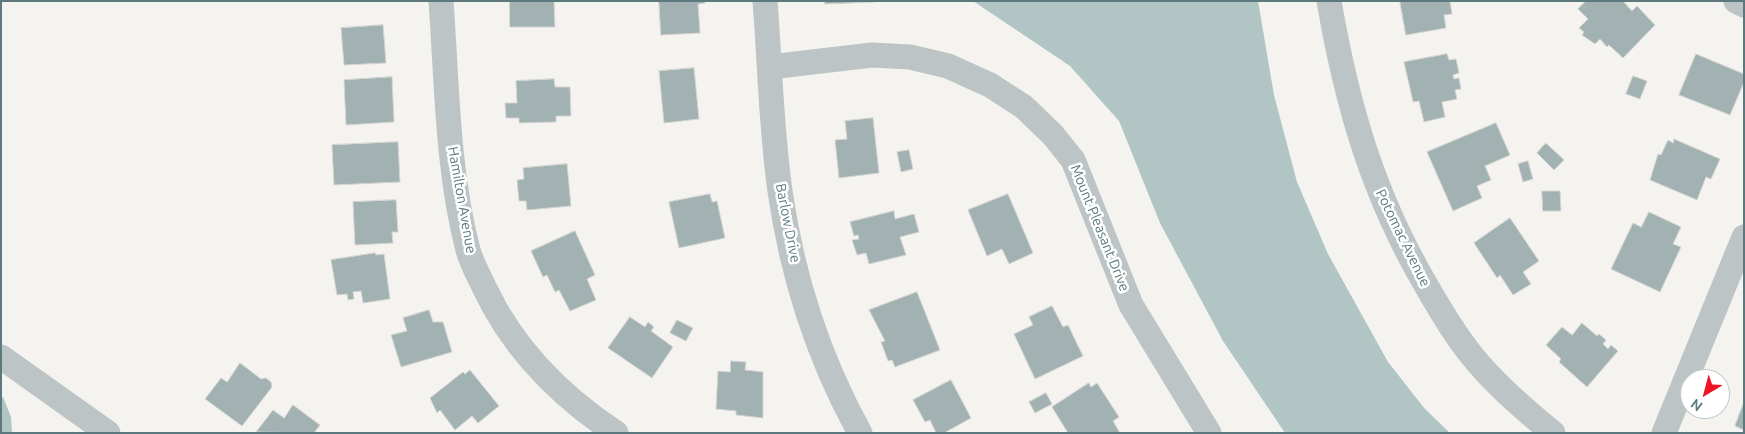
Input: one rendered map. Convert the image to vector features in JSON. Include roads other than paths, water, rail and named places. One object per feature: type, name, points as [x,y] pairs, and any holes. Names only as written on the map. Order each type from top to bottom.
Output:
[{"type":"street","name":"Hamilton Avenue","points":[[441,1],[455,177],[468,251],[495,310],[526,355],[550,382],[584,412],[616,433]]},
{"type":"street","name":"Barlow Drive","points":[[765,1],[780,191],[800,283],[821,348],[860,433]]},
{"type":"street","name":"Potomac Avenue","points":[[1330,1],[1340,66],[1358,133],[1381,197],[1410,258],[1444,317],[1477,362],[1513,400],[1553,433]]},
{"type":"street","points":[[1736,1],[1744,5]]},
{"type":"street","name":"Mount Pleasant Drive","points":[[770,67],[872,55],[910,57],[948,66],[965,73],[990,85],[1024,107],[1053,135],[1073,160],[1132,305],[1209,433]]},
{"type":"street","points":[[1664,433],[1744,237]]},
{"type":"street","points":[[1,357],[108,433]]}]
